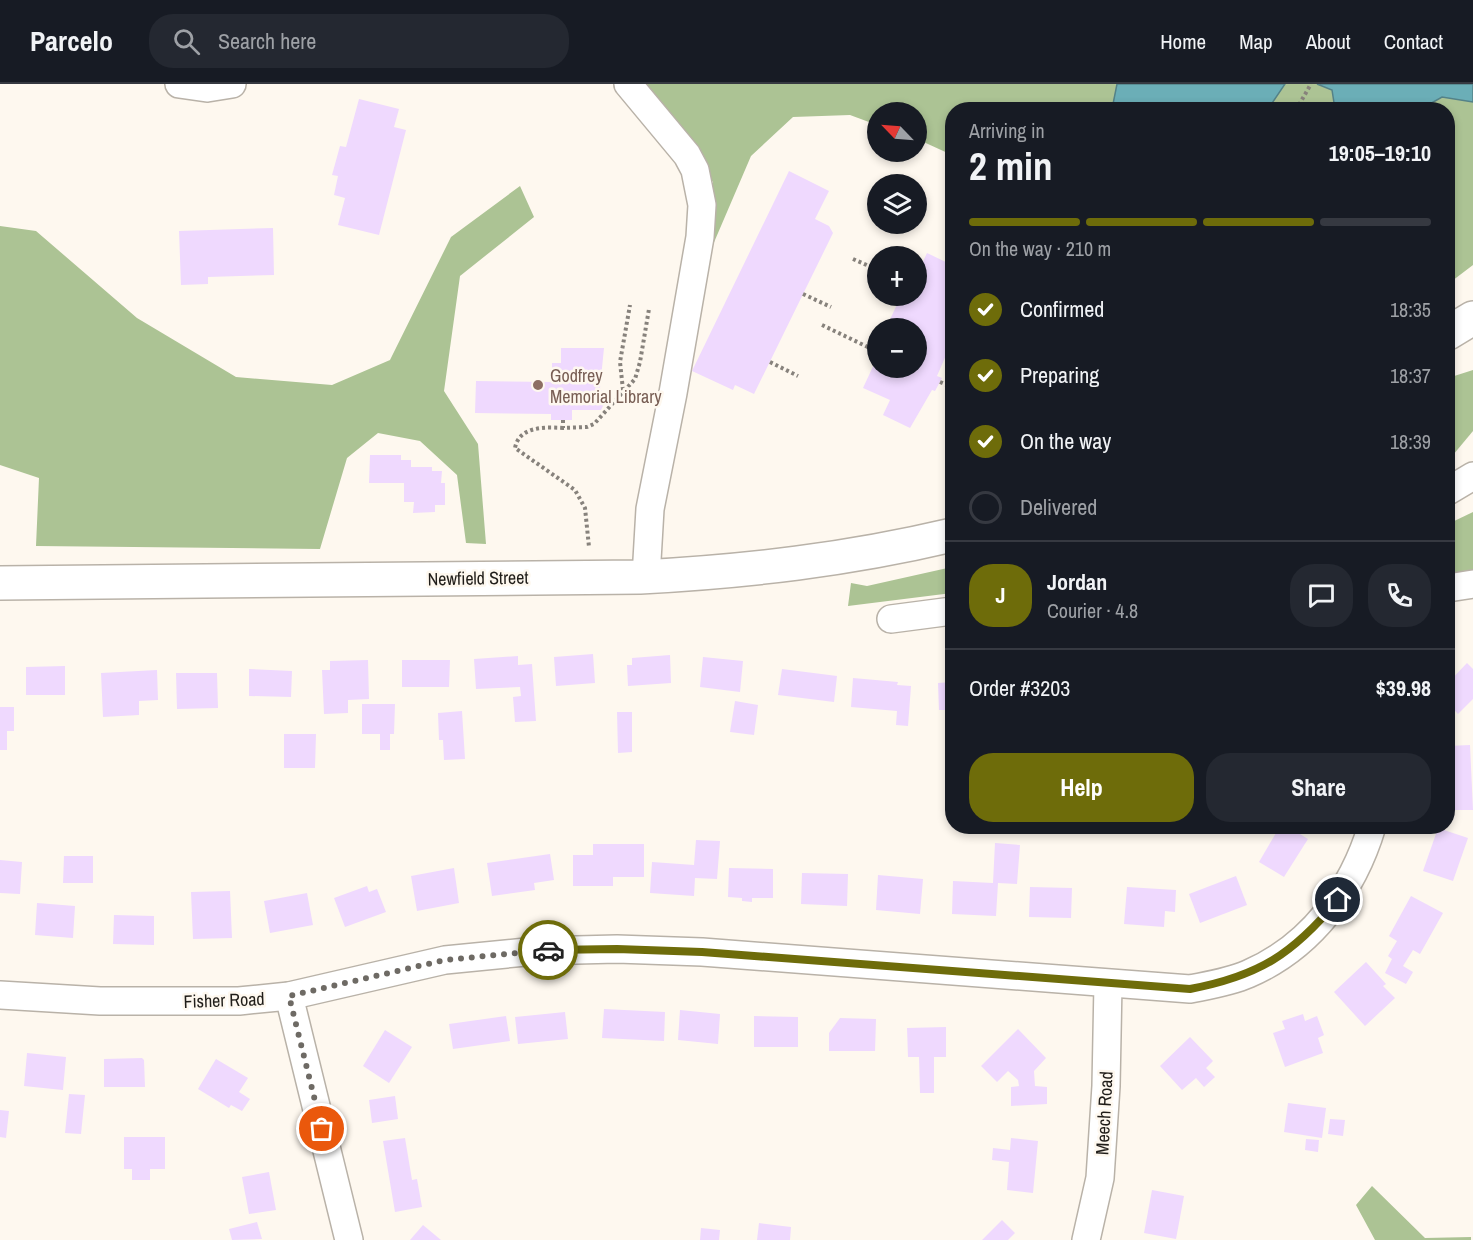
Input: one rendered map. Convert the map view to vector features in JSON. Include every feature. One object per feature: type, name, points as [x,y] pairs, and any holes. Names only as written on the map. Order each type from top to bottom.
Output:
[{"type":"main road","points":[[1455,329],[1473,318]]},
{"type":"main road","name":"Newfield Street","points":[[0,583],[646,577],[782,567],[849,557],[945,536]]},
{"type":"street","points":[[179,84],[207,87],[232,84]]},
{"type":"street","points":[[628,84],[687,155],[695,170],[702,206],[696,259],[651,509],[646,577]]},
{"type":"street","points":[[1455,487],[1473,476]]},
{"type":"street","points":[[1455,587],[1473,584]]},
{"type":"street","points":[[891,619],[945,612]]},
{"type":"street","name":"Fisher Road","points":[[0,995],[100,1001],[239,1001],[289,996],[445,960],[536,951],[617,949],[702,952],[1190,989],[1248,974],[1275,960],[1299,943],[1338,900],[1353,875],[1369,834]]},
{"type":"street","name":"Meech Road","points":[[1086,1240],[1100,1178],[1106,1086],[1108,984]]},
{"type":"street","points":[[289,996],[349,1240]]},
{"type":"path","points":[[1301,102],[1311,84]]},
{"type":"path","points":[[853,259],[867,265]]},
{"type":"path","points":[[803,294],[831,307]]},
{"type":"path","points":[[624,391],[620,362],[630,305]]},
{"type":"path","points":[[589,547],[585,508],[575,490],[515,448],[523,435],[534,429],[587,427],[594,424],[635,378],[640,363],[649,309]]},
{"type":"path","points":[[822,325],[867,347]]},
{"type":"path","points":[[770,363],[798,376]]},
{"type":"path","points":[[940,382],[945,384]]},
{"type":"path","points":[[563,420],[563,428]]},
{"type":"green space","points":[[633,84],[1473,84],[1473,265],[1455,279],[1455,102],[945,102],[945,152],[927,144],[927,102],[867,102],[867,121],[850,115],[793,117],[751,156],[712,247],[713,182]]},
{"type":"green space","points":[[520,186],[534,217],[460,276],[444,391],[478,444],[486,544],[466,543],[457,475],[420,441],[378,433],[347,458],[320,549],[36,546],[39,478],[0,465],[0,226],[36,231],[137,318],[236,377],[332,385],[390,360],[451,237]]},
{"type":"green space","points":[[1473,370],[1473,431],[1455,453],[1455,376]]},
{"type":"green space","points":[[1473,512],[1473,597],[1455,600],[1455,521]]},
{"type":"green space","points":[[945,569],[945,594],[848,606],[851,583],[867,586]]},
{"type":"green space","points":[[1372,1186],[1425,1238],[1471,1237],[1471,1240],[1375,1240],[1356,1205]]},
{"type":"water","points":[[1117,84],[1285,84],[1273,102],[1113,102]]},
{"type":"water","points":[[1317,84],[1473,84],[1473,102],[1442,97],[1433,102],[1334,102],[1332,90]]},
{"type":"building","points":[[359,99],[399,109],[394,127],[406,130],[379,235],[338,225],[345,198],[334,195],[338,176],[332,175],[340,146],[346,147]]},
{"type":"building","points":[[789,171],[829,191],[815,219],[829,226],[833,233],[754,394],[735,385],[733,390],[692,371]]},
{"type":"building","points":[[273,228],[274,275],[208,277],[208,284],[181,285],[179,231]]},
{"type":"building","points":[[927,253],[945,262],[945,358],[937,376],[942,378],[935,391],[932,390],[910,428],[883,415],[890,400],[863,388],[868,378],[927,378],[927,318],[891,318],[896,306],[927,306]]},
{"type":"building","name":"Godfrey Memorial Library","points":[[561,348],[604,348],[600,388],[604,395],[604,404],[601,410],[572,410],[572,420],[551,420],[551,414],[475,413],[476,381],[552,382],[552,363],[561,363]]},
{"type":"building","points":[[370,455],[401,455],[401,460],[411,460],[411,467],[432,467],[432,471],[442,471],[441,483],[445,483],[445,505],[435,505],[435,512],[413,513],[414,502],[404,502],[404,483],[369,483]]},
{"type":"building","points":[[593,654],[595,683],[556,686],[554,657]]},
{"type":"building","points":[[670,655],[671,683],[628,686],[627,665],[632,665],[632,658]]},
{"type":"building","points":[[518,656],[518,665],[532,664],[536,721],[515,722],[513,697],[521,696],[520,687],[476,689],[474,659]]},
{"type":"building","points":[[703,657],[743,661],[740,692],[700,687]]},
{"type":"building","points":[[368,660],[369,699],[348,700],[348,713],[324,714],[322,670],[330,670],[330,661]]},
{"type":"building","points":[[402,660],[450,660],[449,687],[402,687]]},
{"type":"building","points":[[1467,663],[1473,669],[1473,699],[1458,714],[1455,711],[1455,676]]},
{"type":"building","points":[[65,666],[65,695],[26,695],[26,667]]},
{"type":"building","points":[[249,669],[292,671],[291,697],[249,696]]},
{"type":"building","points":[[782,669],[837,676],[834,702],[778,695]]},
{"type":"building","points":[[157,670],[158,700],[139,701],[139,715],[103,717],[101,673]]},
{"type":"building","points":[[176,673],[217,673],[218,708],[177,709]]},
{"type":"building","points":[[853,678],[898,682],[897,685],[911,686],[908,726],[896,725],[897,711],[851,707]]},
{"type":"building","points":[[945,682],[945,710],[939,710],[938,683]]},
{"type":"building","points":[[735,701],[758,705],[754,735],[730,732]]},
{"type":"building","points":[[362,704],[395,704],[394,734],[390,734],[390,750],[380,750],[380,734],[362,734]]},
{"type":"building","points":[[0,707],[14,707],[14,731],[7,731],[7,750],[0,750]]},
{"type":"building","points":[[462,711],[465,759],[444,760],[443,740],[439,740],[438,713]]},
{"type":"building","points":[[617,712],[632,712],[632,752],[618,753]]},
{"type":"building","points":[[284,734],[316,734],[315,768],[284,768]]},
{"type":"building","points":[[1470,745],[1473,810],[1455,810],[1455,746]]},
{"type":"building","points":[[1275,834],[1300,834],[1308,839],[1284,877],[1259,862]]},
{"type":"building","points":[[1436,834],[1455,834],[1468,838],[1453,881],[1423,871]]},
{"type":"building","points":[[696,840],[720,841],[717,879],[695,878],[694,896],[650,893],[652,862],[694,865]]},
{"type":"building","points":[[995,843],[1020,845],[1017,884],[998,883],[996,916],[952,914],[953,881],[993,883]]},
{"type":"building","points":[[593,844],[644,844],[644,877],[613,877],[613,886],[573,886],[573,855],[593,855]]},
{"type":"building","points":[[550,854],[554,880],[534,883],[535,890],[492,896],[487,863]]},
{"type":"building","points":[[64,856],[93,856],[93,883],[63,883]]},
{"type":"building","points":[[0,860],[22,862],[20,894],[0,893]]},
{"type":"building","points":[[454,868],[459,903],[417,911],[411,876]]},
{"type":"building","points":[[729,868],[773,869],[773,898],[752,898],[752,902],[742,901],[742,898],[728,897]]},
{"type":"building","points":[[802,873],[848,874],[847,906],[801,904]]},
{"type":"building","points":[[878,875],[923,879],[920,914],[876,910]]},
{"type":"building","points":[[1236,876],[1247,905],[1200,923],[1189,894]]},
{"type":"building","points":[[367,886],[369,892],[377,889],[386,912],[345,927],[334,898]]},
{"type":"building","points":[[1030,887],[1072,888],[1071,918],[1029,917]]},
{"type":"building","points":[[1127,887],[1176,890],[1175,912],[1165,911],[1164,927],[1124,924]]},
{"type":"building","points":[[230,891],[232,938],[193,939],[191,892]]},
{"type":"building","points":[[307,893],[313,925],[270,933],[264,901]]},
{"type":"building","points":[[1411,896],[1443,913],[1420,954],[1413,950],[1403,966],[1413,972],[1406,984],[1385,973],[1392,959],[1388,956],[1397,941],[1389,936]]},
{"type":"building","points":[[37,903],[75,906],[73,938],[35,935]]},
{"type":"building","points":[[114,915],[154,916],[154,945],[113,944]]},
{"type":"building","points":[[1366,962],[1386,984],[1383,986],[1395,998],[1365,1026],[1334,992]]},
{"type":"building","points":[[604,1009],[665,1012],[664,1041],[602,1038]]},
{"type":"building","points":[[680,1010],[720,1014],[718,1044],[678,1040]]},
{"type":"building","points":[[565,1012],[568,1039],[518,1044],[515,1017]]},
{"type":"building","points":[[1303,1014],[1305,1021],[1317,1016],[1324,1035],[1318,1038],[1323,1053],[1285,1067],[1273,1033],[1285,1029],[1282,1021]]},
{"type":"building","points":[[506,1016],[510,1041],[453,1049],[449,1024]]},
{"type":"building","points":[[754,1016],[798,1017],[798,1047],[754,1047]]},
{"type":"building","points":[[840,1018],[876,1019],[875,1051],[829,1051],[829,1033]]},
{"type":"building","points":[[946,1027],[946,1057],[934,1057],[934,1093],[920,1093],[919,1057],[908,1057],[907,1028]]},
{"type":"building","points":[[1018,1029],[1046,1058],[1034,1071],[1035,1086],[1047,1087],[1047,1104],[1011,1106],[1011,1087],[1019,1086],[1018,1080],[1008,1071],[997,1082],[981,1066]]},
{"type":"building","points":[[385,1030],[412,1047],[389,1083],[363,1066]]},
{"type":"building","points":[[1190,1037],[1213,1061],[1206,1068],[1215,1077],[1204,1087],[1196,1078],[1182,1090],[1160,1066]]},
{"type":"building","points":[[27,1053],[66,1057],[63,1090],[24,1086]]},
{"type":"building","points":[[142,1058],[145,1087],[104,1087],[104,1059]]},
{"type":"building","points":[[216,1059],[248,1078],[239,1092],[250,1099],[242,1111],[231,1105],[229,1108],[198,1089]]},
{"type":"building","points":[[69,1094],[85,1095],[81,1134],[65,1133]]},
{"type":"building","points":[[395,1096],[398,1119],[372,1123],[369,1100]]},
{"type":"building","points":[[1288,1103],[1326,1108],[1322,1138],[1284,1132]]},
{"type":"building","points":[[0,1110],[9,1111],[6,1138],[0,1137]]},
{"type":"building","points":[[1330,1119],[1345,1120],[1343,1136],[1328,1134]]},
{"type":"building","points":[[124,1137],[165,1137],[165,1169],[150,1169],[150,1180],[132,1180],[132,1169],[124,1169]]},
{"type":"building","points":[[405,1138],[412,1180],[417,1179],[422,1207],[395,1212],[383,1141]]},
{"type":"building","points":[[1011,1138],[1038,1141],[1033,1193],[1007,1190],[1009,1162],[992,1160],[993,1148],[1010,1150]]},
{"type":"building","points":[[1306,1139],[1319,1140],[1318,1152],[1305,1150]]},
{"type":"building","points":[[269,1172],[276,1210],[249,1214],[242,1177]]},
{"type":"building","points":[[1152,1190],[1184,1196],[1176,1239],[1144,1233]]},
{"type":"building","points":[[1002,1220],[1015,1233],[1008,1240],[982,1240]]},
{"type":"building","points":[[257,1222],[262,1239],[232,1240],[229,1229]]},
{"type":"building","points":[[759,1223],[791,1227],[790,1240],[757,1240]]},
{"type":"building","points":[[423,1225],[441,1240],[410,1240]]},
{"type":"building","points":[[701,1228],[720,1230],[719,1240],[700,1240]]},
{"type":"way so far","points":[[322,1129],[289,996],[345,981],[445,960],[548,950]]},
{"type":"place","name":"Godfrey Memorial Library","points":[[538,385]]},
{"type":"route","points":[[548,950],[617,949],[702,952],[1190,989],[1248,974],[1275,960],[1299,943],[1338,900]]}]
